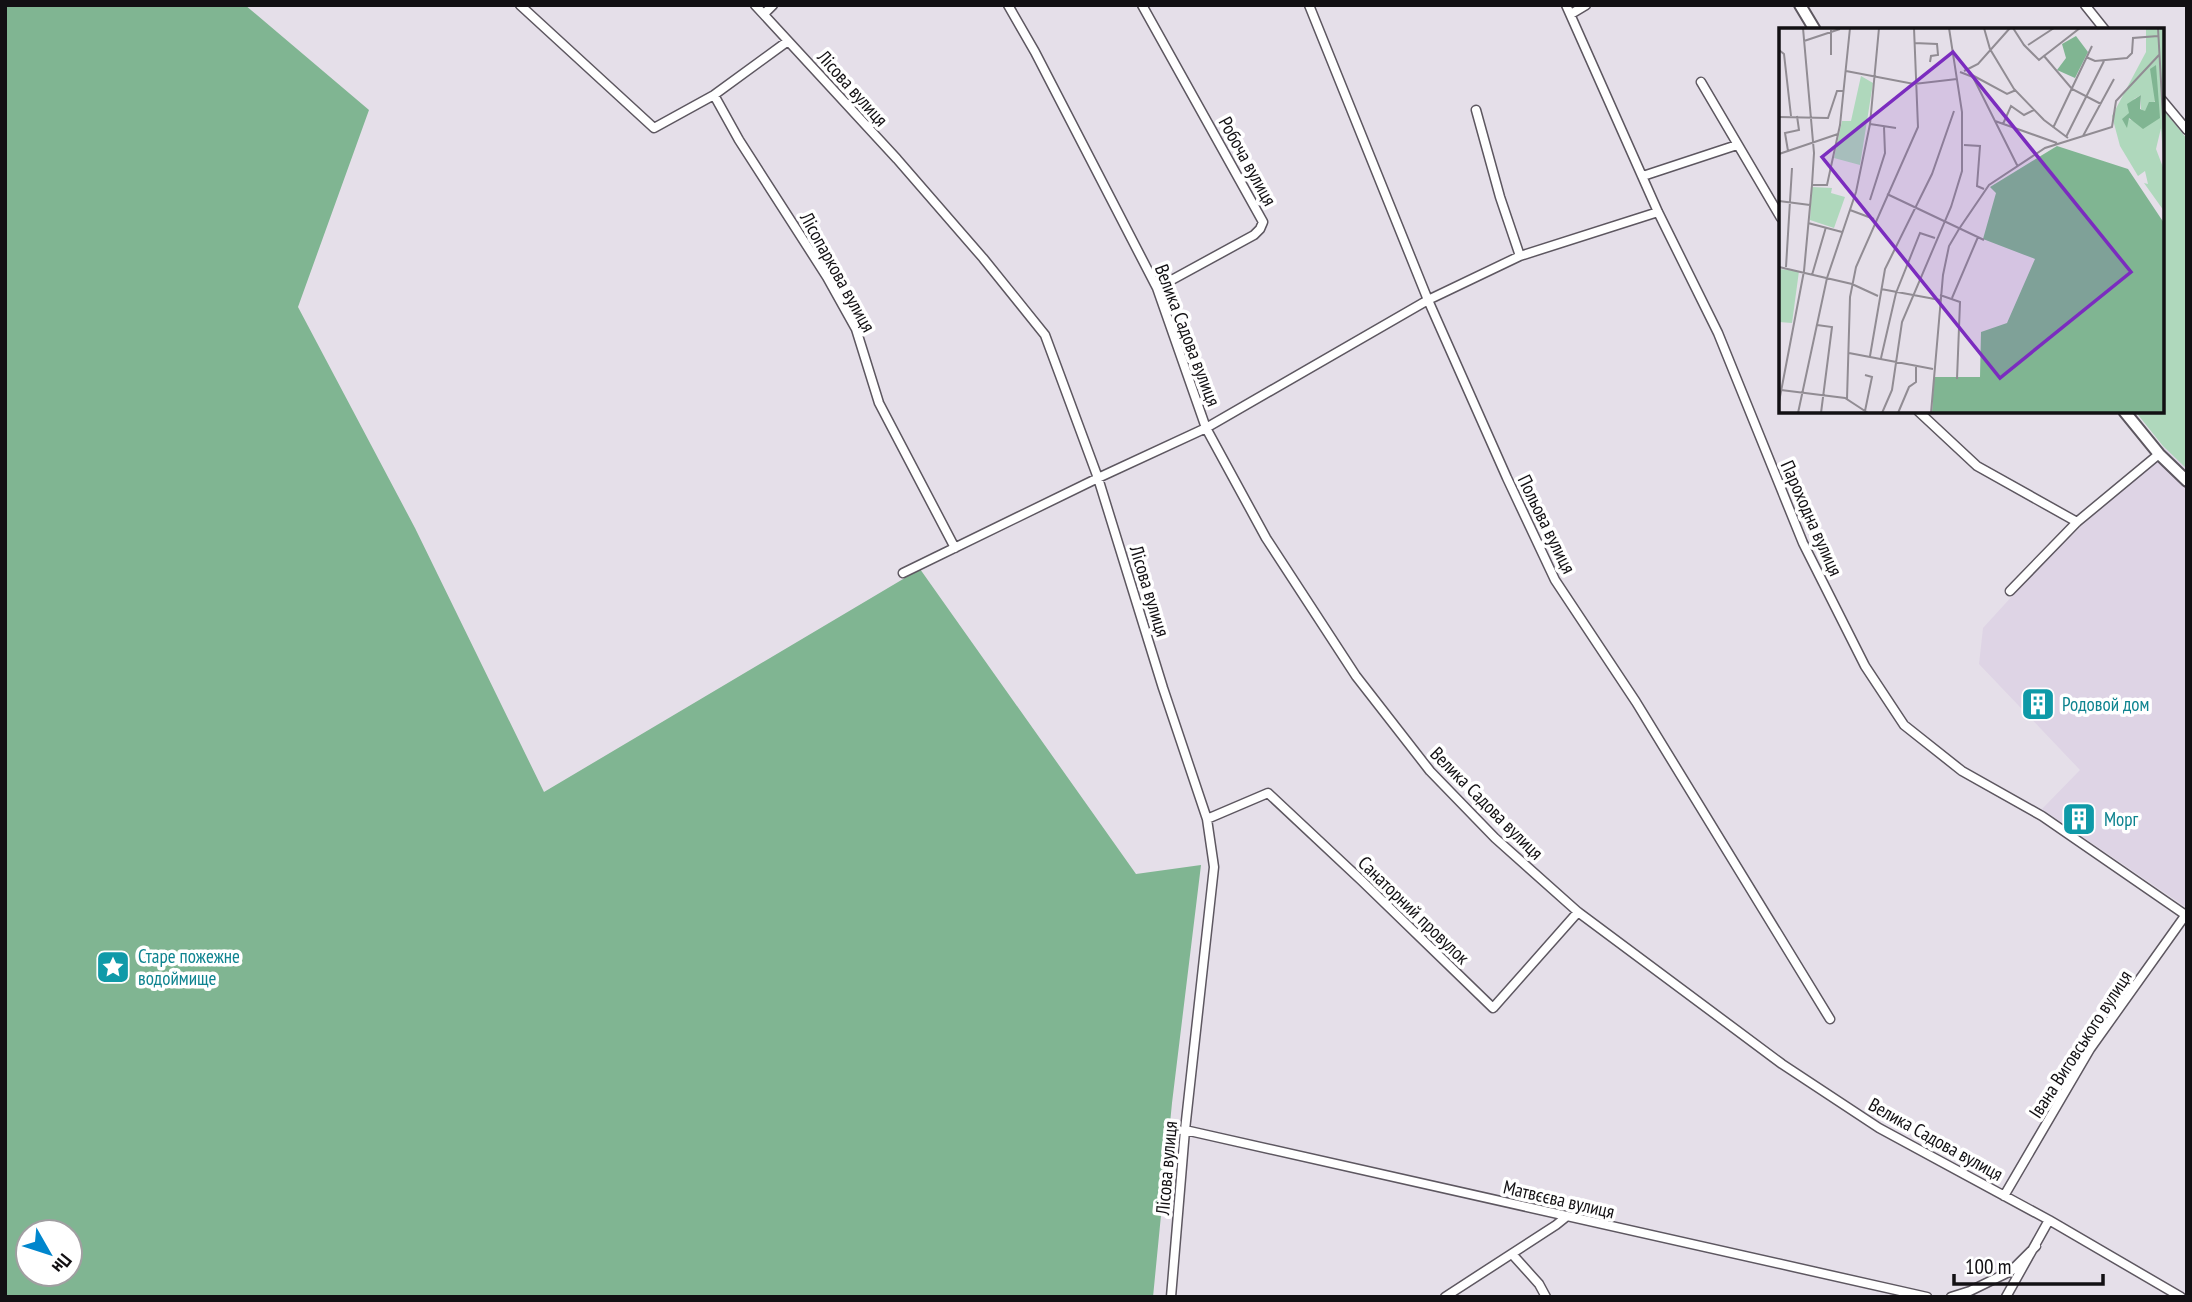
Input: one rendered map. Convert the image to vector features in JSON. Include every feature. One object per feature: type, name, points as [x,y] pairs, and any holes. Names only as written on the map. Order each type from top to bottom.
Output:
[{"type":"street","points":[[520,5],[654,128],[714,95],[788,41]]},
{"type":"street","name":"Лісова вулиця","points":[[755,5],[983,258],[1045,335],[1098,478],[1207,819],[1214,867],[1185,1130],[1171,1297]]},
{"type":"street","points":[[764,14],[773,5]]},
{"type":"street","name":"Велика Садова вулиця","points":[[1009,5],[1157,288],[1206,428],[1266,538],[1356,676],[1430,771],[1495,838],[1578,912],[1783,1064],[1879,1128],[2049,1220],[2181,1297]]},
{"type":"street","name":"Робоча вулиця","points":[[1142,5],[1263,222],[1261,229],[1254,235],[1157,288]]},
{"type":"street","name":"Польова вулиця","points":[[1309,5],[1428,300],[1555,580],[1636,702],[1830,1019]]},
{"type":"street","name":"Пароходна вулиця","points":[[1566,5],[1658,212],[1718,333],[1803,543],[1865,666],[1904,724],[1962,771],[2042,816],[2186,914]]},
{"type":"street","points":[[1571,14],[1586,5]]},
{"type":"street","points":[[1800,5],[1814,28]]},
{"type":"street","points":[[2085,5],[2103,28]]},
{"type":"street","points":[[1701,82],[1779,215]]},
{"type":"street","name":"Лісопаркова вулиця","points":[[714,95],[739,140],[828,277],[856,329],[879,403],[954,548]]},
{"type":"street","points":[[2164,102],[2187,130]]},
{"type":"street","points":[[1476,110],[1500,197],[1520,256]]},
{"type":"street","points":[[1643,176],[1737,145]]},
{"type":"street","points":[[903,573],[1206,428],[1428,300],[1520,256],[1658,212]]},
{"type":"street","points":[[1921,413],[1977,466],[2077,522]]},
{"type":"street","points":[[2126,413],[2159,454],[2187,481]]},
{"type":"street","points":[[2010,591],[2077,522],[2159,454]]},
{"type":"street","name":"Санаторний провулок","points":[[1207,819],[1268,793],[1493,1008],[1578,912]]},
{"type":"street","name":"Івана Виговського вулиця","points":[[2004,1196],[2091,1049],[2186,914]]},
{"type":"street","name":"Матвєєва вулиця","points":[[1185,1130],[1927,1297]]},
{"type":"street","points":[[1445,1297],[1566,1217]]},
{"type":"street","points":[[2006,1297],[2049,1220]]},
{"type":"street","points":[[1951,1297],[2011,1271],[2036,1246]]},
{"type":"street","points":[[1512,1255],[1539,1284],[1546,1297]]},
{"type":"street","points":[[1962,1297],[1970,1291]]},
{"type":"shaded area","points":[[2163,446],[2187,469],[2187,908],[2042,809],[2080,770],[1979,664],[1983,628],[2025,582]]},
{"type":"green space","points":[[5,5],[245,5],[369,110],[298,307],[415,528],[544,792],[920,569],[1136,874],[1201,865],[1172,1103],[1153,1297],[5,1297]]},
{"type":"green space","points":[[2164,110],[2187,139],[2187,469],[2163,446],[2137,413],[2164,413]]},
{"type":"place","name":"Родовой дом","points":[[2038,704]]},
{"type":"place","name":"Морг","points":[[2079,819]]},
{"type":"place","name":"Старе пожежне водоймище","points":[[113,967]]}]
